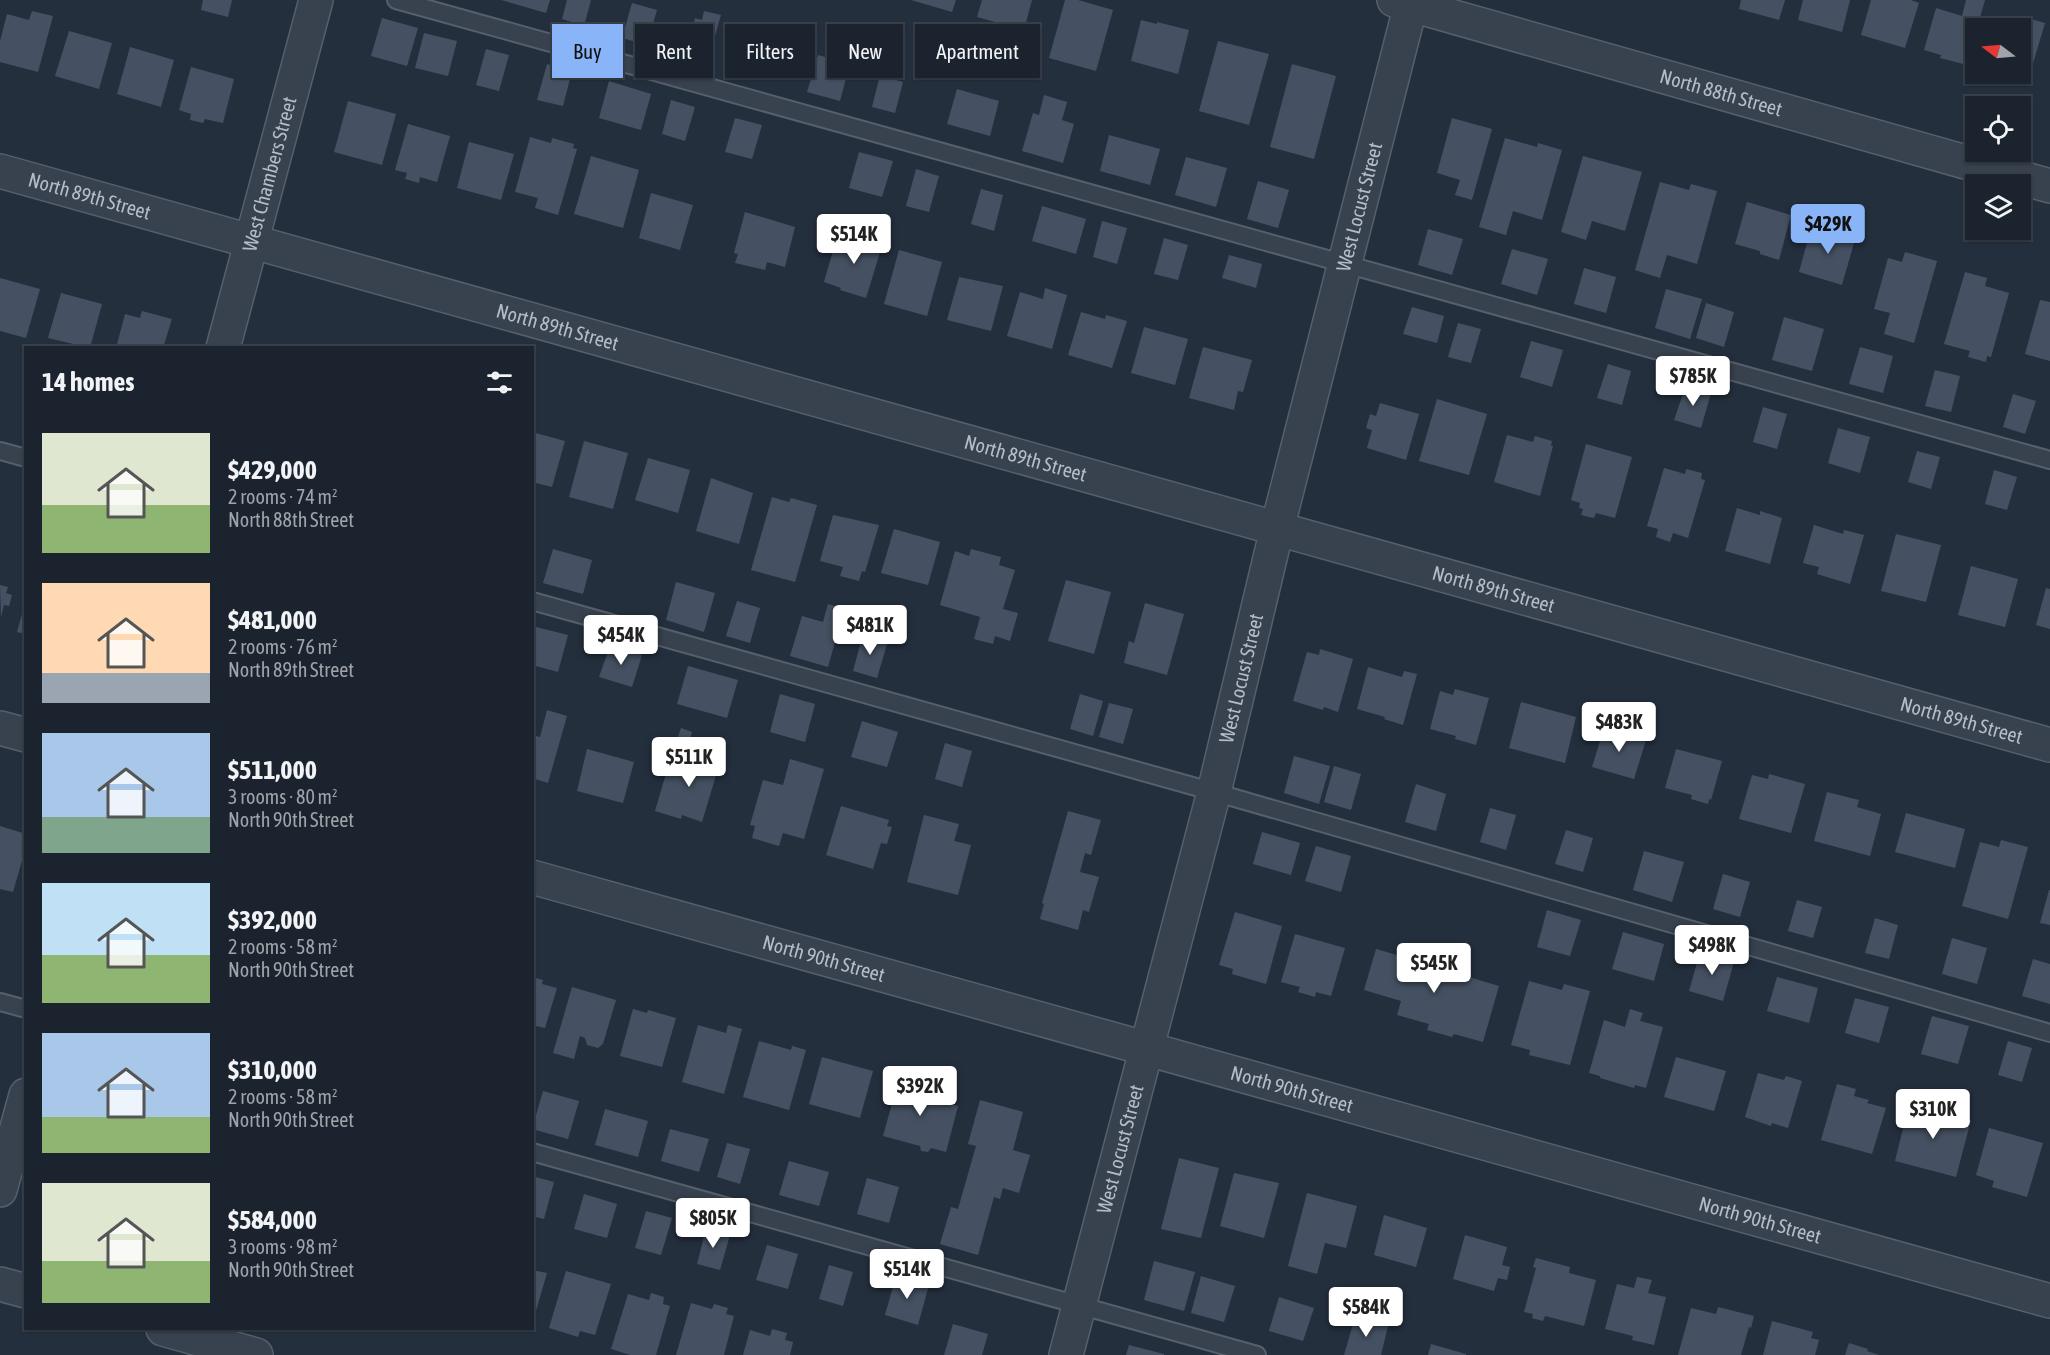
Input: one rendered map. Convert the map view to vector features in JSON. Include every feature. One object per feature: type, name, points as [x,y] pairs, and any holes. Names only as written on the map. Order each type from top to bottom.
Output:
[{"type":"street","name":"West Chambers Street","points":[[224,346],[316,0]]},
{"type":"street","name":"West Locust Street","points":[[1066,1355],[1214,792],[1277,529],[1346,265],[1405,2]]},
{"type":"street","name":"North 88th Street","points":[[1405,2],[2050,186]]},
{"type":"street","name":"North 89th Street","points":[[0,171],[250,243],[2050,745]]},
{"type":"street","points":[[0,728],[24,734]]},
{"type":"street","name":"North 90th Street","points":[[534,878],[2050,1301]]},
{"type":"street","points":[[0,1190],[24,1102]]},
{"type":"street","points":[[0,1284],[24,1290]]},
{"type":"street","points":[[167,1330],[256,1355]]},
{"type":"lane","points":[[396,0],[2050,460]]},
{"type":"lane","points":[[0,451],[24,457]]},
{"type":"lane","points":[[534,602],[1214,792],[2050,1033]]},
{"type":"lane","points":[[0,1002],[24,1008]]},
{"type":"lane","points":[[534,1153],[1257,1355]]},
{"type":"building","points":[[203,0],[232,0],[228,17],[201,10]]},
{"type":"building","points":[[501,0],[550,0],[546,13]]},
{"type":"building","points":[[567,0],[591,0],[585,24],[562,19]]},
{"type":"building","points":[[911,0],[956,0],[952,12]]},
{"type":"building","points":[[982,0],[1032,0],[1026,24],[1002,24],[977,17]]},
{"type":"building","points":[[1065,0],[1078,0],[1113,10],[1096,71],[1049,58]]},
{"type":"building","points":[[1741,0],[1785,0],[1779,20],[1739,9]]},
{"type":"building","points":[[1803,0],[1850,0],[1842,32],[1798,20]]},
{"type":"building","points":[[1871,0],[1911,0],[1919,3],[1905,48],[1861,35]]},
{"type":"building","points":[[1966,0],[1985,0],[1980,18],[1965,18],[1965,64],[1940,58],[1941,55],[1924,50],[1936,8],[1962,16]]},
{"type":"building","points":[[632,3],[657,10],[653,24],[635,24],[635,42],[623,38]]},
{"type":"building","points":[[32,11],[53,16],[38,72],[0,62],[0,41],[7,14],[29,20]]},
{"type":"building","points":[[704,11],[721,15],[713,43],[713,24],[693,24],[695,18],[702,20]]},
{"type":"building","points":[[382,18],[418,28],[407,66],[371,56]]},
{"type":"building","points":[[2031,19],[2045,23],[2031,70]]},
{"type":"building","points":[[1141,20],[1189,30],[1178,74],[1131,61]]},
{"type":"building","points":[[69,31],[112,43],[99,89],[55,76]]},
{"type":"building","points":[[424,33],[457,41],[448,76],[415,68]]},
{"type":"building","points":[[1218,41],[1269,54],[1249,125],[1199,111]]},
{"type":"building","points":[[130,47],[174,60],[161,107],[117,94]]},
{"type":"building","points":[[486,49],[509,55],[499,91],[476,85]]},
{"type":"building","points":[[818,55],[827,58],[827,78],[846,78],[840,101],[807,92],[811,78],[815,78]]},
{"type":"building","points":[[547,64],[552,65],[552,78],[570,78],[563,106],[537,100]]},
{"type":"building","points":[[1292,64],[1336,76],[1314,159],[1270,147]]},
{"type":"building","points":[[191,67],[234,79],[223,123],[205,119],[203,123],[190,120],[191,114],[179,110]]},
{"type":"building","points":[[879,78],[903,82],[895,113],[872,107]]},
{"type":"building","points":[[609,81],[651,94],[641,130],[599,118]]},
{"type":"building","points":[[957,89],[999,101],[990,136],[947,124]]},
{"type":"building","points":[[1044,95],[1067,102],[1062,120],[1074,124],[1063,163],[1022,151],[1033,113],[1039,115]]},
{"type":"building","points":[[671,100],[695,107],[685,141],[662,134]]},
{"type":"building","points":[[348,101],[396,114],[382,165],[334,152]]},
{"type":"building","points":[[735,118],[762,125],[752,159],[725,152]]},
{"type":"building","points":[[1452,118],[1492,129],[1472,200],[1455,195],[1460,180],[1437,173]]},
{"type":"building","points":[[408,124],[450,136],[437,182],[420,177],[419,183],[405,179],[407,173],[395,170]]},
{"type":"building","points":[[1109,135],[1160,149],[1150,185],[1100,171]]},
{"type":"building","points":[[530,137],[551,143],[552,138],[574,144],[573,148],[577,149],[558,215],[535,208],[538,198],[515,192]]},
{"type":"building","points":[[1505,138],[1537,147],[1538,143],[1562,150],[1542,220],[1513,211],[1506,235],[1479,227]]},
{"type":"building","points":[[469,142],[514,154],[501,200],[457,188]]},
{"type":"building","points":[[859,152],[893,161],[882,197],[849,188]]},
{"type":"building","points":[[591,156],[639,170],[623,228],[574,214]]},
{"type":"building","points":[[1583,156],[1642,172],[1625,231],[1592,221],[1586,240],[1561,232]]},
{"type":"building","points":[[1186,157],[1227,168],[1216,207],[1175,195]]},
{"type":"building","points":[[916,169],[939,176],[929,212],[906,206]]},
{"type":"building","points":[[1258,181],[1289,190],[1278,228],[1247,219]]},
{"type":"building","points":[[1660,182],[1689,190],[1691,184],[1717,191],[1697,264],[1667,255],[1660,278],[1635,270]]},
{"type":"building","points":[[981,189],[1003,195],[994,231],[971,224]]},
{"type":"building","points":[[651,193],[693,205],[680,250],[639,238]]},
{"type":"building","points":[[1747,202],[1791,215],[1779,260],[1760,254],[1760,251],[1735,244]]},
{"type":"building","points":[[1042,206],[1086,219],[1076,254],[1032,241]]},
{"type":"building","points":[[745,212],[795,227],[785,267],[767,262],[765,270],[735,263],[738,254],[734,253]]},
{"type":"building","points":[[1102,221],[1127,228],[1117,264],[1093,257]]},
{"type":"building","points":[[1811,228],[1829,233],[1831,229],[1856,236],[1842,285],[1799,272]]},
{"type":"building","points":[[1428,229],[1463,239],[1452,275],[1418,265]]},
{"type":"building","points":[[863,234],[880,239],[878,248],[881,249],[866,298],[824,282],[837,237],[860,243]]},
{"type":"building","points":[[1164,238],[1188,245],[1178,280],[1154,274]]},
{"type":"building","points":[[1512,249],[1548,259],[1537,295],[1501,284]]},
{"type":"building","points":[[899,250],[942,262],[927,316],[884,304]]},
{"type":"building","points":[[1905,252],[1937,261],[1914,343],[1884,334],[1890,313],[1874,309],[1888,258],[1902,262]]},
{"type":"building","points":[[1229,255],[1262,264],[1256,288],[1222,278]]},
{"type":"building","points":[[1584,268],[1616,277],[1606,313],[1574,304]]},
{"type":"building","points":[[1965,272],[1987,278],[1985,286],[2009,293],[1991,357],[1987,356],[1986,362],[1968,357],[1970,351],[1944,344]]},
{"type":"building","points":[[959,277],[1003,286],[991,331],[947,320]]},
{"type":"building","points":[[0,278],[40,289],[26,338],[0,331]]},
{"type":"building","points":[[1045,288],[1067,295],[1052,349],[1007,336],[1020,292],[1043,299]]},
{"type":"building","points":[[1666,289],[1702,299],[1690,339],[1655,328]]},
{"type":"building","points":[[61,293],[102,304],[91,346],[48,338]]},
{"type":"building","points":[[2040,300],[2050,302],[2050,361],[2025,354]]},
{"type":"building","points":[[1706,303],[1734,312],[1724,347],[1696,338]]},
{"type":"building","points":[[1412,307],[1444,316],[1437,343],[1403,334]]},
{"type":"building","points":[[142,311],[172,319],[164,346],[117,346],[125,314],[140,318]]},
{"type":"building","points":[[1081,312],[1105,319],[1106,315],[1127,321],[1112,368],[1068,355]]},
{"type":"building","points":[[1784,317],[1824,329],[1812,371],[1772,360]]},
{"type":"building","points":[[1458,323],[1481,329],[1471,363],[1448,357]]},
{"type":"building","points":[[1144,327],[1188,339],[1175,385],[1131,373]]},
{"type":"building","points":[[1531,341],[1563,350],[1552,387],[1520,377]]},
{"type":"building","points":[[1203,347],[1252,360],[1243,392],[1238,391],[1234,410],[1189,398]]},
{"type":"building","points":[[1860,347],[1893,356],[1883,393],[1849,384]]},
{"type":"building","points":[[1608,364],[1631,371],[1622,405],[1597,398]]},
{"type":"building","points":[[1935,370],[1960,376],[1951,412],[1925,406]]},
{"type":"building","points":[[1686,385],[1711,393],[1701,428],[1674,420]]},
{"type":"building","points":[[2013,394],[2036,401],[2025,434],[2003,427]]},
{"type":"building","points":[[1437,399],[1487,414],[1469,475],[1419,461]]},
{"type":"building","points":[[1380,403],[1419,414],[1406,460],[1367,448],[1372,430],[1366,428],[1370,414],[1376,416]]},
{"type":"building","points":[[1763,407],[1787,414],[1777,449],[1753,442]]},
{"type":"building","points":[[1838,428],[1870,437],[1860,473],[1828,463]]},
{"type":"building","points":[[534,433],[565,441],[552,487],[534,482]]},
{"type":"building","points":[[1507,435],[1533,442],[1535,436],[1552,441],[1551,446],[1553,446],[1540,496],[1494,482]]},
{"type":"building","points":[[584,441],[628,453],[613,509],[569,497]]},
{"type":"building","points":[[1586,444],[1632,457],[1615,518],[1596,513],[1594,518],[1581,515],[1583,509],[1579,508],[1580,503],[1571,500]]},
{"type":"building","points":[[1917,451],[1940,457],[1931,489],[1908,482]]},
{"type":"building","points":[[648,458],[690,470],[678,513],[635,500]]},
{"type":"building","points":[[1664,468],[1685,474],[1686,469],[1702,473],[1701,479],[1705,480],[1688,538],[1673,533],[1670,542],[1656,537],[1658,529],[1647,526]]},
{"type":"building","points":[[1994,470],[2017,477],[2007,510],[1985,504]]},
{"type":"building","points":[[711,478],[753,493],[739,544],[696,531]]},
{"type":"building","points":[[772,497],[789,502],[791,498],[817,505],[795,582],[751,570]]},
{"type":"building","points":[[1737,508],[1760,515],[1760,511],[1782,518],[1770,564],[1725,551]]},
{"type":"building","points":[[833,515],[879,525],[865,572],[862,571],[859,581],[840,576],[843,567],[820,561]]},
{"type":"building","points":[[1814,525],[1843,534],[1844,530],[1864,535],[1850,584],[1817,574],[1819,567],[1803,563]]},
{"type":"building","points":[[894,529],[940,542],[928,585],[881,573]]},
{"type":"building","points":[[1896,534],[1941,545],[1926,602],[1881,591]]},
{"type":"building","points":[[553,549],[592,560],[583,594],[543,583]]},
{"type":"building","points":[[971,549],[1001,557],[999,565],[1015,570],[1003,609],[1018,613],[1010,641],[995,636],[993,644],[974,639],[980,617],[940,605],[955,551],[969,556]]},
{"type":"building","points":[[1971,566],[2018,579],[2005,627],[1958,615]]},
{"type":"building","points":[[1066,580],[1111,592],[1094,654],[1048,641]]},
{"type":"building","points":[[676,582],[715,593],[704,632],[666,620]]},
{"type":"building","points":[[0,585],[8,587],[6,593],[12,595],[9,606],[4,605],[1,617]]},
{"type":"building","points":[[2046,588],[2050,589],[2050,629],[2036,625]]},
{"type":"building","points":[[737,601],[760,608],[750,643],[726,636]]},
{"type":"building","points":[[1145,603],[1184,614],[1167,675],[1124,663],[1129,641],[1134,643]]},
{"type":"building","points":[[828,604],[848,610],[842,629],[839,628],[828,667],[790,656],[802,616],[823,622]]},
{"type":"building","points":[[24,607],[24,634],[17,632]]},
{"type":"building","points":[[534,626],[568,635],[558,672],[534,666]]},
{"type":"building","points":[[863,634],[888,641],[877,678],[853,671]]},
{"type":"building","points":[[610,646],[642,655],[632,687],[599,677]]},
{"type":"building","points":[[1320,649],[1353,659],[1338,712],[1293,701],[1307,652],[1319,655]]},
{"type":"building","points":[[688,666],[738,680],[727,718],[677,704]]},
{"type":"building","points":[[1368,667],[1402,677],[1404,671],[1417,674],[1403,725],[1357,709]]},
{"type":"building","points":[[1455,689],[1489,698],[1476,745],[1455,739],[1456,736],[1430,729],[1440,691],[1453,695]]},
{"type":"building","points":[[780,694],[815,704],[805,742],[770,732]]},
{"type":"building","points":[[1080,694],[1103,701],[1093,736],[1070,729]]},
{"type":"building","points":[[1521,702],[1576,717],[1565,763],[1509,748]]},
{"type":"building","points":[[1109,703],[1133,709],[1123,744],[1099,737]]},
{"type":"building","points":[[547,710],[567,716],[548,783],[534,779],[534,736],[540,737]]},
{"type":"building","points":[[862,721],[898,732],[887,767],[851,757]]},
{"type":"building","points":[[681,728],[692,732],[689,744],[677,740]]},
{"type":"building","points":[[1604,728],[1646,740],[1634,779],[1592,767]]},
{"type":"building","points":[[945,743],[972,751],[962,787],[935,779]]},
{"type":"building","points":[[587,749],[634,762],[623,803],[577,791]]},
{"type":"building","points":[[1676,749],[1722,761],[1708,804],[1691,799],[1692,795],[1665,788]]},
{"type":"building","points":[[692,750],[721,759],[702,822],[682,815],[681,819],[655,811],[667,770],[684,775]]},
{"type":"building","points":[[1294,756],[1330,766],[1319,804],[1284,793]]},
{"type":"building","points":[[790,759],[824,769],[804,839],[783,833],[779,846],[752,838],[755,826],[750,825],[763,780],[783,785]]},
{"type":"building","points":[[1334,766],[1361,774],[1351,810],[1324,802]]},
{"type":"building","points":[[1769,774],[1805,784],[1791,833],[1739,819],[1752,775],[1768,779]]},
{"type":"building","points":[[1416,784],[1446,794],[1436,831],[1405,822]]},
{"type":"building","points":[[1827,792],[1859,800],[1857,807],[1881,814],[1870,856],[1814,841]]},
{"type":"building","points":[[841,806],[889,820],[887,826],[892,827],[887,844],[881,843],[873,869],[826,855]]},
{"type":"building","points":[[1490,808],[1516,815],[1506,850],[1480,842]]},
{"type":"building","points":[[1068,811],[1101,820],[1091,855],[1085,853],[1080,872],[1099,877],[1089,912],[1083,910],[1078,930],[1040,919],[1044,904],[1042,903]]},
{"type":"building","points":[[1906,813],[1965,829],[1955,868],[1895,852]]},
{"type":"building","points":[[924,815],[959,824],[954,841],[971,845],[958,895],[907,882]]},
{"type":"building","points":[[0,826],[24,833],[24,854],[13,892],[0,889]]},
{"type":"building","points":[[1566,830],[1593,838],[1583,872],[1555,864]]},
{"type":"building","points":[[1262,832],[1300,843],[1291,875],[1253,864]]},
{"type":"building","points":[[2001,840],[2028,847],[2008,919],[1962,906],[1980,842],[1999,847]]},
{"type":"building","points":[[1316,846],[1351,856],[1341,892],[1305,881]]},
{"type":"building","points":[[1644,851],[1684,862],[1672,902],[1633,890]]},
{"type":"building","points":[[1723,874],[1750,882],[1740,917],[1713,909]]},
{"type":"building","points":[[2050,890],[2050,925],[2040,923]]},
{"type":"building","points":[[1797,900],[1822,907],[1813,938],[1788,931]]},
{"type":"building","points":[[1547,910],[1581,920],[1570,956],[1537,947]]},
{"type":"building","points":[[1235,912],[1282,926],[1266,984],[1232,974],[1233,969],[1219,965]]},
{"type":"building","points":[[1875,918],[1898,925],[1889,959],[1865,953]]},
{"type":"building","points":[[1623,932],[1664,944],[1654,981],[1612,969]]},
{"type":"building","points":[[1295,934],[1345,948],[1331,996],[1316,992],[1315,997],[1298,992],[1300,987],[1281,982]]},
{"type":"building","points":[[1952,938],[1987,948],[1977,984],[1942,974]]},
{"type":"building","points":[[1376,949],[1408,958],[1410,951],[1434,959],[1432,966],[1499,986],[1483,1042],[1427,1030],[1429,1024],[1397,1015],[1401,1001],[1364,990]]},
{"type":"building","points":[[1700,952],[1734,962],[1723,1001],[1689,991]]},
{"type":"building","points":[[2033,959],[2050,964],[2050,1004],[2022,996]]},
{"type":"building","points":[[1777,977],[1818,988],[1809,1023],[1767,1011]]},
{"type":"building","points":[[534,978],[543,980],[542,984],[557,988],[545,1028],[534,1025]]},
{"type":"building","points":[[1529,981],[1562,990],[1564,984],[1590,991],[1570,1065],[1529,1055],[1530,1050],[1511,1045]]},
{"type":"building","points":[[572,987],[616,1000],[603,1044],[598,1048],[587,1045],[585,1038],[580,1036],[574,1059],[553,1053]]},
{"type":"building","points":[[1855,998],[1889,1007],[1879,1043],[1845,1033]]},
{"type":"building","points":[[633,1009],[647,1013],[648,1010],[676,1018],[662,1067],[620,1056]]},
{"type":"building","points":[[1630,1009],[1643,1013],[1640,1021],[1663,1027],[1646,1088],[1635,1085],[1634,1088],[1589,1073],[1604,1020],[1625,1027]]},
{"type":"building","points":[[1932,1016],[1969,1026],[1958,1064],[1921,1054]]},
{"type":"building","points":[[698,1025],[726,1033],[728,1025],[742,1029],[724,1094],[682,1082]]},
{"type":"building","points":[[759,1041],[791,1050],[792,1046],[806,1050],[789,1110],[743,1097]]},
{"type":"building","points":[[2008,1041],[2032,1048],[2022,1082],[1998,1075]]},
{"type":"building","points":[[822,1057],[873,1071],[860,1118],[809,1104]]},
{"type":"building","points":[[1676,1057],[1726,1071],[1714,1111],[1664,1097]]},
{"type":"building","points":[[1758,1073],[1784,1080],[1786,1076],[1802,1081],[1788,1128],[1772,1123],[1771,1126],[1745,1117]]},
{"type":"building","points":[[899,1078],[934,1088],[931,1099],[958,1106],[946,1152],[931,1148],[928,1152],[921,1151],[920,1146],[883,1136]]},
{"type":"building","points":[[1837,1084],[1856,1089],[1854,1096],[1869,1100],[1867,1103],[1886,1108],[1872,1154],[1821,1140]]},
{"type":"building","points":[[543,1091],[579,1101],[568,1139],[534,1130]]},
{"type":"building","points":[[980,1100],[1023,1112],[1013,1150],[1030,1155],[1019,1193],[1003,1188],[1000,1199],[994,1197],[978,1255],[940,1244],[951,1207],[958,1209],[976,1146],[968,1144]]},
{"type":"building","points":[[1909,1104],[1971,1120],[1956,1177],[1895,1161]]},
{"type":"building","points":[[605,1109],[648,1121],[638,1157],[595,1145]]},
{"type":"building","points":[[1989,1128],[2043,1143],[2027,1197],[1992,1187],[1994,1181],[1976,1175]]},
{"type":"building","points":[[670,1129],[709,1139],[699,1172],[661,1161]]},
{"type":"building","points":[[727,1143],[750,1149],[740,1184],[717,1177]]},
{"type":"building","points":[[1179,1158],[1219,1168],[1201,1238],[1161,1229]]},
{"type":"building","points":[[789,1161],[829,1172],[819,1206],[779,1195]]},
{"type":"building","points":[[1234,1173],[1279,1183],[1264,1238],[1220,1226]]},
{"type":"building","points":[[534,1177],[554,1182],[544,1219],[534,1216]]},
{"type":"building","points":[[867,1178],[899,1187],[889,1223],[857,1214]]},
{"type":"building","points":[[1307,1193],[1357,1206],[1346,1248],[1325,1243],[1317,1274],[1288,1266]]},
{"type":"building","points":[[584,1194],[617,1204],[607,1238],[574,1229]]},
{"type":"building","points":[[646,1211],[672,1218],[661,1255],[635,1248]]},
{"type":"building","points":[[1384,1215],[1427,1228],[1416,1267],[1374,1255]]},
{"type":"building","points":[[706,1229],[730,1235],[720,1270],[697,1264]]},
{"type":"building","points":[[1465,1235],[1507,1247],[1502,1265],[1510,1267],[1507,1280],[1498,1278],[1494,1291],[1453,1279]]},
{"type":"building","points":[[767,1245],[798,1254],[788,1289],[756,1280]]},
{"type":"building","points":[[1536,1258],[1570,1267],[1569,1273],[1596,1280],[1584,1326],[1545,1316],[1543,1321],[1532,1318],[1533,1314],[1524,1312],[1536,1268],[1533,1267]]},
{"type":"building","points":[[1154,1261],[1195,1272],[1184,1311],[1144,1300]]},
{"type":"building","points":[[829,1265],[853,1272],[843,1306],[819,1299]]},
{"type":"building","points":[[534,1270],[547,1273],[534,1318]]},
{"type":"building","points":[[566,1271],[611,1284],[595,1335],[580,1331],[578,1337],[549,1328]]},
{"type":"building","points":[[896,1276],[929,1285],[918,1325],[885,1315]]},
{"type":"building","points":[[1201,1276],[1235,1286],[1224,1322],[1191,1313]]},
{"type":"building","points":[[1637,1277],[1652,1280],[1648,1293],[1666,1297],[1654,1345],[1632,1340],[1633,1336],[1605,1329],[1617,1284],[1634,1288]]},
{"type":"building","points":[[651,1293],[664,1297],[663,1304],[670,1306],[656,1355],[630,1355],[611,1349],[628,1294],[649,1300]]},
{"type":"building","points":[[1279,1297],[1314,1308],[1303,1341],[1269,1331]]},
{"type":"building","points":[[691,1303],[712,1309],[714,1304],[728,1308],[726,1314],[734,1316],[724,1355],[676,1355]]},
{"type":"building","points":[[1718,1307],[1754,1316],[1741,1355],[1678,1355],[1691,1308],[1716,1314]]},
{"type":"building","points":[[1355,1317],[1388,1326],[1381,1355],[1344,1355]]},
{"type":"building","points":[[1772,1321],[1813,1332],[1811,1338],[1819,1340],[1815,1355],[1763,1355]]},
{"type":"building","points":[[953,1324],[988,1334],[982,1355],[944,1355]]},
{"type":"building","points":[[772,1329],[787,1333],[785,1340],[793,1342],[790,1355],[743,1355],[750,1330],[770,1336]]},
{"type":"building","points":[[1849,1343],[1868,1349],[1867,1351],[1879,1355],[1845,1355]]},
{"type":"building","points":[[1431,1344],[1466,1354],[1466,1355],[1428,1355]]},
{"type":"building","points":[[1129,1345],[1164,1354],[1164,1355],[1126,1355]]}]
